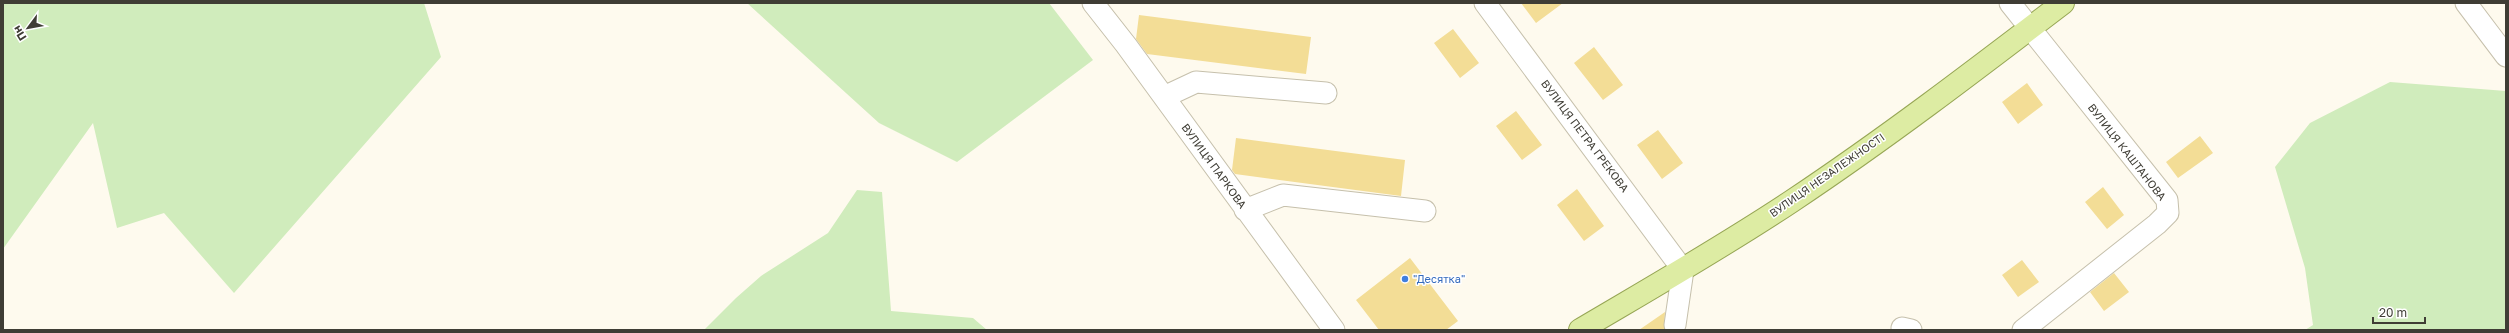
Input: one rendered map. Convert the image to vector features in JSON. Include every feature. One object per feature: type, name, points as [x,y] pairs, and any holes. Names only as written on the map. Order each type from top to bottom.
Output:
[{"type":"main road","name":"ВУЛИЦЯ НЕЗАЛЕЖНОСТІ","points":[[1580,330],[1683,270],[1792,201],[1939,97],[2063,3]]},
{"type":"street","name":"ВУЛИЦЯ ПАРКОВА","points":[[1093,3],[1334,330]]},
{"type":"street","name":"ВУЛИЦЯ ПЕТРА ГРЕКОВА","points":[[1485,3],[1683,270]]},
{"type":"street","name":"ВУЛИЦЯ КАШТАНОВА","points":[[2010,3],[2167,200],[2168,213],[2157,224],[2023,330]]},
{"type":"street","points":[[2466,3],[2506,56]]},
{"type":"street","points":[[1164,98],[1196,82],[1326,93]]},
{"type":"street","points":[[1245,210],[1283,195],[1425,211]]},
{"type":"street","points":[[1675,325],[1683,270]]},
{"type":"green space","points":[[3,3],[424,3],[441,57],[234,293],[164,213],[117,228],[93,123],[3,249]]},
{"type":"green space","points":[[747,3],[1049,3],[1093,60],[957,162],[879,123]]},
{"type":"green space","points":[[2390,82],[2506,91],[2506,330],[2305,330],[2313,325],[2305,268],[2275,167],[2310,123]]},
{"type":"green space","points":[[857,190],[882,192],[891,311],[973,318],[987,330],[704,330],[736,298],[761,276],[828,233]]},
{"type":"building","points":[[1521,3],[1563,3],[1536,23]]},
{"type":"building","points":[[1139,15],[1311,37],[1306,74],[1147,54],[1136,39]]},
{"type":"building","points":[[1453,29],[1479,63],[1460,78],[1434,43]]},
{"type":"building","points":[[1594,47],[1623,85],[1603,100],[1574,63]]},
{"type":"building","points":[[2027,83],[2043,105],[2018,124],[2002,102]]},
{"type":"building","points":[[1516,111],[1542,145],[1522,160],[1496,126]]},
{"type":"building","points":[[1658,130],[1683,163],[1662,179],[1637,145]]},
{"type":"building","points":[[2200,136],[2213,153],[2178,178],[2166,162]]},
{"type":"building","points":[[1236,138],[1405,160],[1401,196],[1235,174],[1232,170]]},
{"type":"building","points":[[2103,187],[2124,215],[2107,229],[2085,202]]},
{"type":"building","points":[[1577,189],[1604,226],[1584,241],[1557,205]]},
{"type":"building","name":"\"Десятка\"","points":[[1410,258],[1458,321],[1446,330],[1379,330],[1356,300]]},
{"type":"building","points":[[2022,260],[2039,282],[2018,297],[2002,275]]},
{"type":"building","points":[[2114,273],[2129,292],[2104,311],[2090,292]]},
{"type":"building","points":[[1665,312],[1664,330],[1639,330]]},
{"type":"place","name":"\"Десятка\"","points":[[1405,279]]}]
